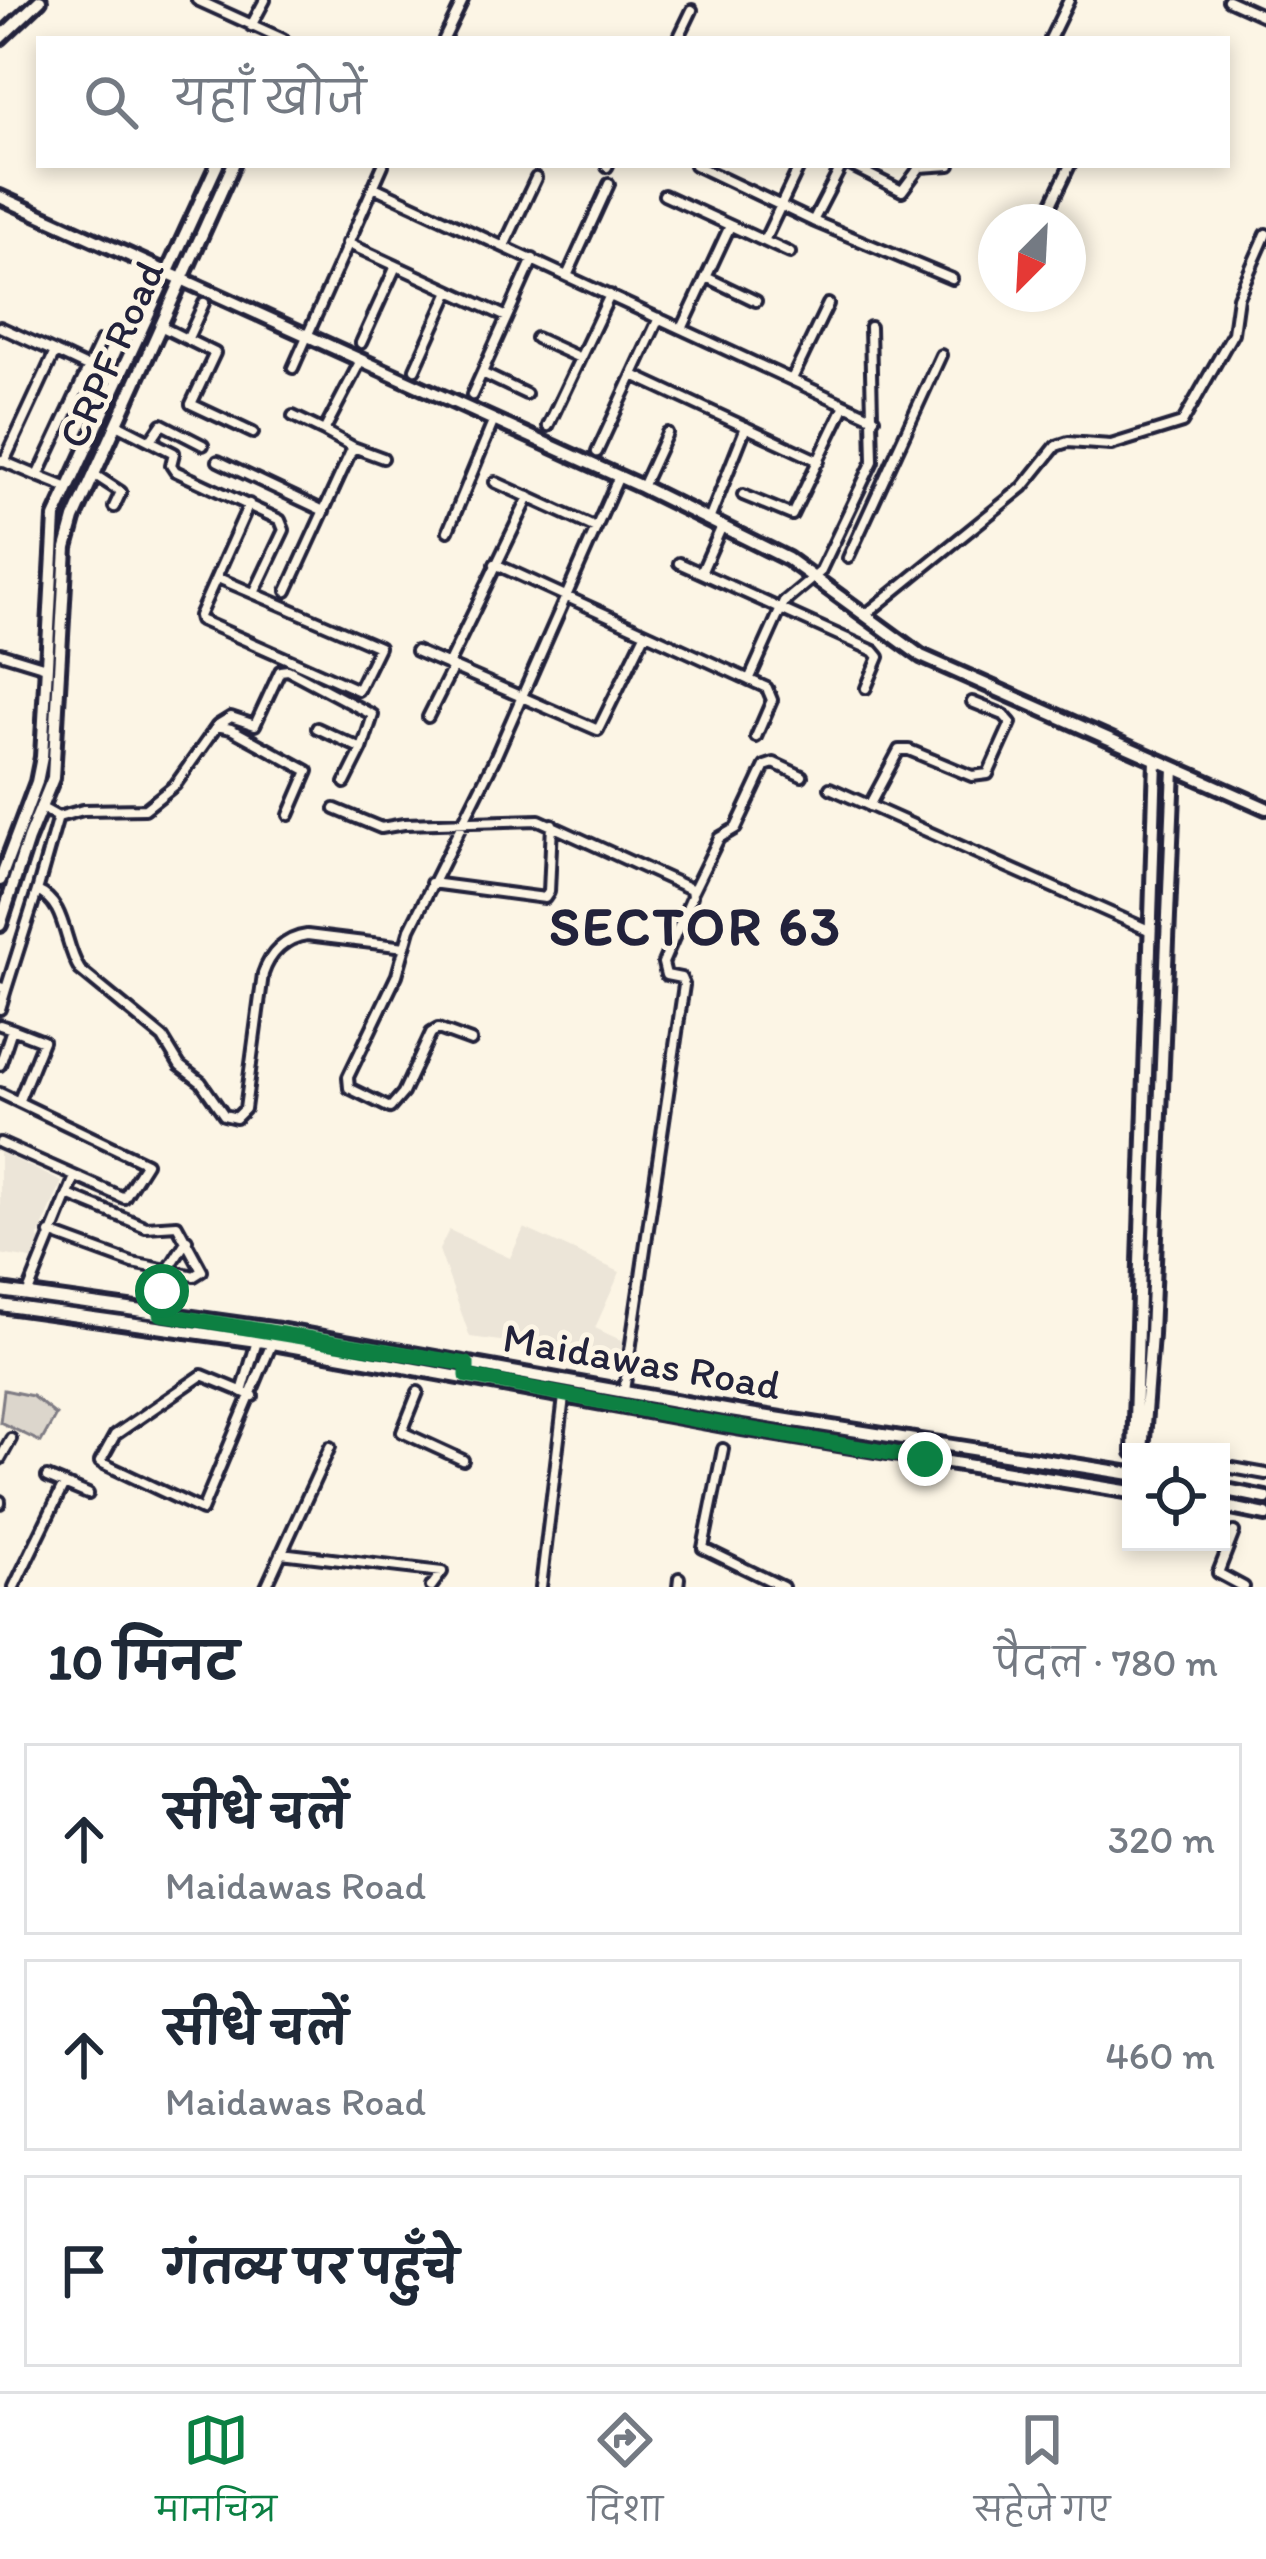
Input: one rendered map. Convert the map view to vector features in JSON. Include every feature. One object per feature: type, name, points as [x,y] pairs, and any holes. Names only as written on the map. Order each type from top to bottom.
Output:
[{"type":"street","points":[[0,38],[40,0]]},
{"type":"street","points":[[197,0],[275,36]]},
{"type":"street","points":[[250,26],[265,0]]},
{"type":"street","points":[[445,36],[463,0]]},
{"type":"street","points":[[1052,36],[1070,0]]},
{"type":"street","points":[[1228,0],[1266,17]]},
{"type":"street","points":[[679,36],[692,10]]},
{"type":"street","points":[[0,880],[42,757],[52,534],[68,488],[217,168]]},
{"type":"street","name":"CRPF Road","points":[[0,925],[56,761],[66,548],[93,474],[232,168]]},
{"type":"street","points":[[293,368],[382,168]]},
{"type":"street","points":[[701,168],[952,279]]},
{"type":"street","points":[[764,241],[799,168]]},
{"type":"street","points":[[813,220],[844,168]]},
{"type":"street","points":[[853,168],[902,190],[919,168]]},
{"type":"street","points":[[1051,204],[1069,168]]},
{"type":"street","points":[[504,246],[536,178]]},
{"type":"street","points":[[568,276],[608,184]]},
{"type":"street","points":[[374,187],[874,418]]},
{"type":"street","points":[[664,194],[790,253]]},
{"type":"street","points":[[0,197],[642,487],[788,559],[921,656],[1266,808]]},
{"type":"street","points":[[682,329],[730,226]]},
{"type":"street","points":[[865,615],[1023,487],[1056,446],[1064,442],[1112,445],[1180,425],[1235,327],[1238,297],[1266,234]]},
{"type":"street","points":[[347,243],[507,317]]},
{"type":"street","points":[[472,395],[533,260]]},
{"type":"street","points":[[361,343],[396,266]]},
{"type":"street","points":[[706,277],[756,301]]},
{"type":"street","points":[[415,369],[450,291]]},
{"type":"street","points":[[548,427],[610,296]]},
{"type":"street","points":[[188,338],[204,303]]},
{"type":"street","points":[[792,380],[828,304]]},
{"type":"street","points":[[596,452],[659,318]]},
{"type":"street","points":[[160,326],[215,352],[191,404],[253,433]]},
{"type":"street","points":[[0,327],[117,381]]},
{"type":"street","points":[[749,680],[782,607],[816,578],[875,453],[870,327]]},
{"type":"street","points":[[536,338],[580,358]]},
{"type":"street","points":[[38,476],[101,341]]},
{"type":"street","points":[[55,352],[2,461],[68,488]]},
{"type":"street","points":[[848,558],[941,355]]},
{"type":"street","points":[[324,431],[361,360]]},
{"type":"street","points":[[482,373],[526,394]]},
{"type":"street","points":[[633,375],[819,461]]},
{"type":"street","points":[[742,495],[792,515],[845,404]]},
{"type":"street","points":[[293,416],[383,458]]},
{"type":"street","points":[[448,531],[494,420]]},
{"type":"street","points":[[116,424],[174,453],[170,465],[175,471],[276,516],[284,530],[256,589]]},
{"type":"street","points":[[151,440],[162,424],[203,445]]},
{"type":"street","points":[[709,520],[746,427]]},
{"type":"street","points":[[642,487],[667,433]]},
{"type":"street","points":[[287,591],[353,447]]},
{"type":"street","points":[[218,461],[324,511]]},
{"type":"street","points":[[93,474],[121,492],[114,507]]},
{"type":"street","points":[[471,1041],[438,1029],[431,1033],[391,1108],[349,1088],[348,1076],[397,975],[431,884],[522,699],[619,476]]},
{"type":"street","points":[[495,482],[596,528]]},
{"type":"street","points":[[428,717],[529,496]]},
{"type":"street","points":[[218,578],[379,647],[358,690],[203,622],[199,616],[249,503]]},
{"type":"street","points":[[846,519],[863,526]]},
{"type":"street","points":[[702,571],[722,526]]},
{"type":"street","points":[[679,563],[878,653],[866,688]]},
{"type":"street","points":[[495,564],[767,688],[773,695],[755,737]]},
{"type":"street","points":[[416,651],[598,730],[645,634]]},
{"type":"street","points":[[0,652],[46,668]]},
{"type":"street","points":[[31,798],[58,817],[83,810],[145,809],[175,785],[217,726],[231,717],[255,725],[280,671],[288,670],[373,715],[345,783]]},
{"type":"street","points":[[869,806],[898,750],[908,749],[973,776],[988,774],[1012,723],[972,702]]},
{"type":"street","points":[[217,726],[308,771],[289,815]]},
{"type":"street","points":[[317,728],[362,749]]},
{"type":"street","points":[[1138,1443],[1156,760]]},
{"type":"street","points":[[624,1392],[683,985],[681,978],[666,975],[663,963],[719,838],[736,828],[765,766],[774,763],[802,776]]},
{"type":"street","points":[[1139,1443],[1151,1335],[1174,767]]},
{"type":"street","points":[[830,788],[1151,931]]},
{"type":"street","points":[[335,809],[382,828],[531,819],[686,884],[692,893]]},
{"type":"street","points":[[0,1009],[58,817]]},
{"type":"street","points":[[431,884],[548,896],[552,824]]},
{"type":"street","points":[[37,891],[55,901],[80,970],[164,1038],[180,1066],[201,1082],[229,1118],[239,1117],[245,1109],[263,974],[270,957],[292,938],[308,935],[405,947]]},
{"type":"street","points":[[0,1025],[43,1041],[20,1100]]},
{"type":"street","points":[[0,1065],[12,1029]]},
{"type":"street","points":[[0,1093],[146,1162],[124,1198],[0,1143]]},
{"type":"street","points":[[27,1295],[75,1178]]},
{"type":"street","points":[[50,1234],[132,1263],[200,1276],[202,1270],[177,1226],[146,1227],[68,1195]]},
{"type":"street","points":[[161,1314],[165,1269],[187,1240]]},
{"type":"street","name":"Maidawas Road","points":[[0,1291],[161,1314],[467,1370],[564,1397],[1122,1490]]},
{"type":"street","name":"Maidawas Road","points":[[0,1305],[624,1392],[1122,1473]]},
{"type":"street","points":[[242,1391],[257,1341]]},
{"type":"street","points":[[253,1396],[202,1375],[116,1435],[100,1462],[202,1510],[253,1396],[272,1343]]},
{"type":"street","points":[[418,1392],[402,1432],[463,1460]]},
{"type":"street","points":[[541,1587],[564,1397]]},
{"type":"street","points":[[0,1459],[11,1439]]},
{"type":"street","points":[[266,1587],[330,1447]]},
{"type":"street","points":[[723,1449],[703,1548],[783,1587]]},
{"type":"street","points":[[1230,1468],[1266,1474]]},
{"type":"street","points":[[47,1477],[88,1494]]},
{"type":"street","points":[[14,1587],[64,1484]]},
{"type":"street","points":[[1230,1491],[1266,1498]]},
{"type":"street","points":[[1230,1508],[1266,1515]]},
{"type":"street","points":[[1234,1532],[1217,1573],[1245,1587]]},
{"type":"street","points":[[281,1553],[442,1572],[431,1587]]},
{"type":"shaded area","points":[[0,1152],[62,1182],[38,1238],[44,1241],[38,1260],[0,1254]]},
{"type":"shaded area","points":[[524,1228],[620,1272],[595,1328],[627,1343],[620,1357],[470,1337],[439,1250],[449,1230],[510,1258]]},
{"type":"shaded area","points":[[4,1390],[32,1396],[56,1415],[41,1442],[0,1422]]},
{"type":"district","name":"SECTOR 63","points":[[696,926]]},
{"type":"route","points":[[162,1291],[161,1314],[467,1364],[467,1376],[564,1397],[925,1459]]}]
